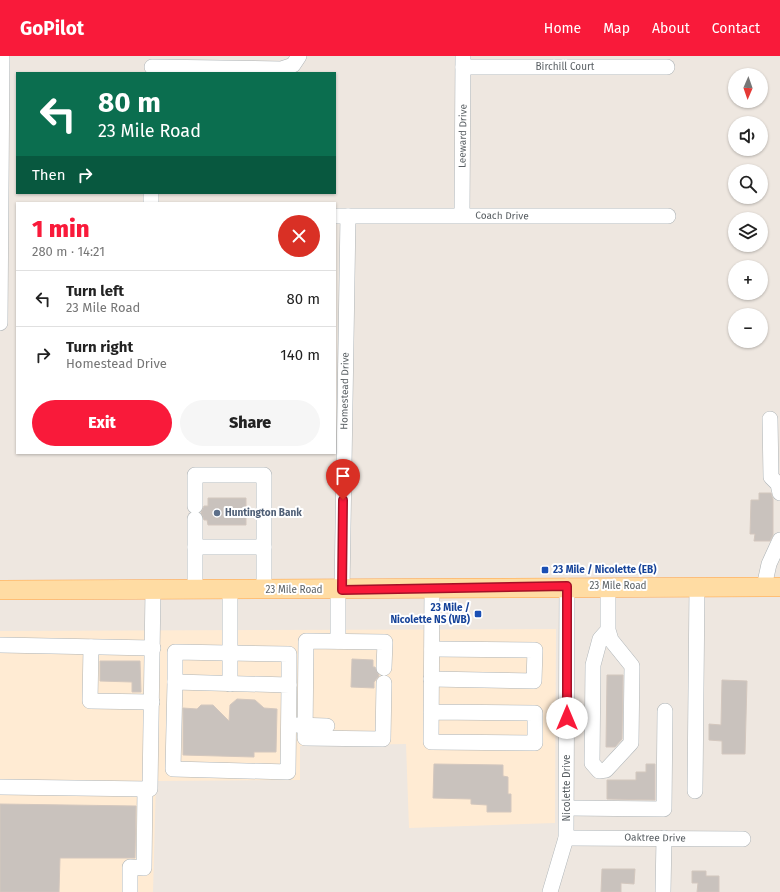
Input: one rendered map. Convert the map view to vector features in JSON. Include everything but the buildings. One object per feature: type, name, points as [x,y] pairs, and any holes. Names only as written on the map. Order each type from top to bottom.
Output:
[{"type":"main road","name":"23 Mile Road","points":[[0,590],[340,590],[567,586],[772,587]]},
{"type":"street","points":[[0,323],[2,56]]},
{"type":"street","points":[[152,65],[281,69],[293,65],[299,58]]},
{"type":"street","name":"Birchill Court","points":[[463,62],[667,67]]},
{"type":"street","name":"Leeward Drive","points":[[462,215],[463,62]]},
{"type":"street","name":"Coach Drive","points":[[341,216],[668,216]]},
{"type":"street","name":"Homestead Drive","points":[[338,641],[340,590],[341,216]]},
{"type":"street","points":[[770,419],[770,477],[778,484],[780,492]]},
{"type":"street","points":[[195,590],[195,475],[264,475],[264,590]]},
{"type":"street","points":[[772,587],[769,564],[780,540]]},
{"type":"street","points":[[195,547],[264,547]]},
{"type":"street","name":"Nicolette Drive","points":[[550,892],[560,864],[566,838],[567,586]]},
{"type":"street","points":[[608,586],[608,630],[611,640],[632,666],[631,743],[606,770],[599,771],[593,767],[592,763],[593,665],[600,639],[608,630]]},
{"type":"street","points":[[696,791],[697,586]]},
{"type":"street","points":[[431,712],[535,713],[535,743],[431,742],[431,712],[431,679],[432,588]]},
{"type":"street","points":[[0,788],[150,789],[153,590]]},
{"type":"street","points":[[230,590],[230,684]]},
{"type":"street","points":[[384,668],[385,642],[306,641],[305,738],[383,739],[384,683]]},
{"type":"street","points":[[0,645],[153,648]]},
{"type":"street","points":[[91,646],[90,701],[152,702]]},
{"type":"street","points":[[431,679],[534,681],[535,650],[432,649]]},
{"type":"street","points":[[175,652],[230,653],[289,654],[288,772],[173,769],[175,652]]},
{"type":"street","points":[[175,682],[289,685]]},
{"type":"street","points":[[567,808],[664,808],[665,711]]},
{"type":"street","points":[[288,725],[327,726]]},
{"type":"street","points":[[151,741],[174,742]]},
{"type":"street","points":[[130,892],[130,867],[144,868],[145,789]]},
{"type":"street","name":"Oaktree Drive","points":[[566,838],[744,839]]},
{"type":"street","points":[[663,892],[664,838]]},
{"type":"shaded area","points":[[556,629],[555,823],[409,828],[406,744],[300,746],[300,780],[156,781],[153,892],[0,892],[0,631]]},
{"type":"place","name":"Huntington Bank","points":[[217,513]]},
{"type":"place","name":"23 Mile / Nicolette (EB)","points":[[545,570]]},
{"type":"place","name":"23 Mile / Nicolette NS (WB)","points":[[478,614]]},
{"type":"route","points":[[343,500],[342,590],[567,586],[567,718]]}]
